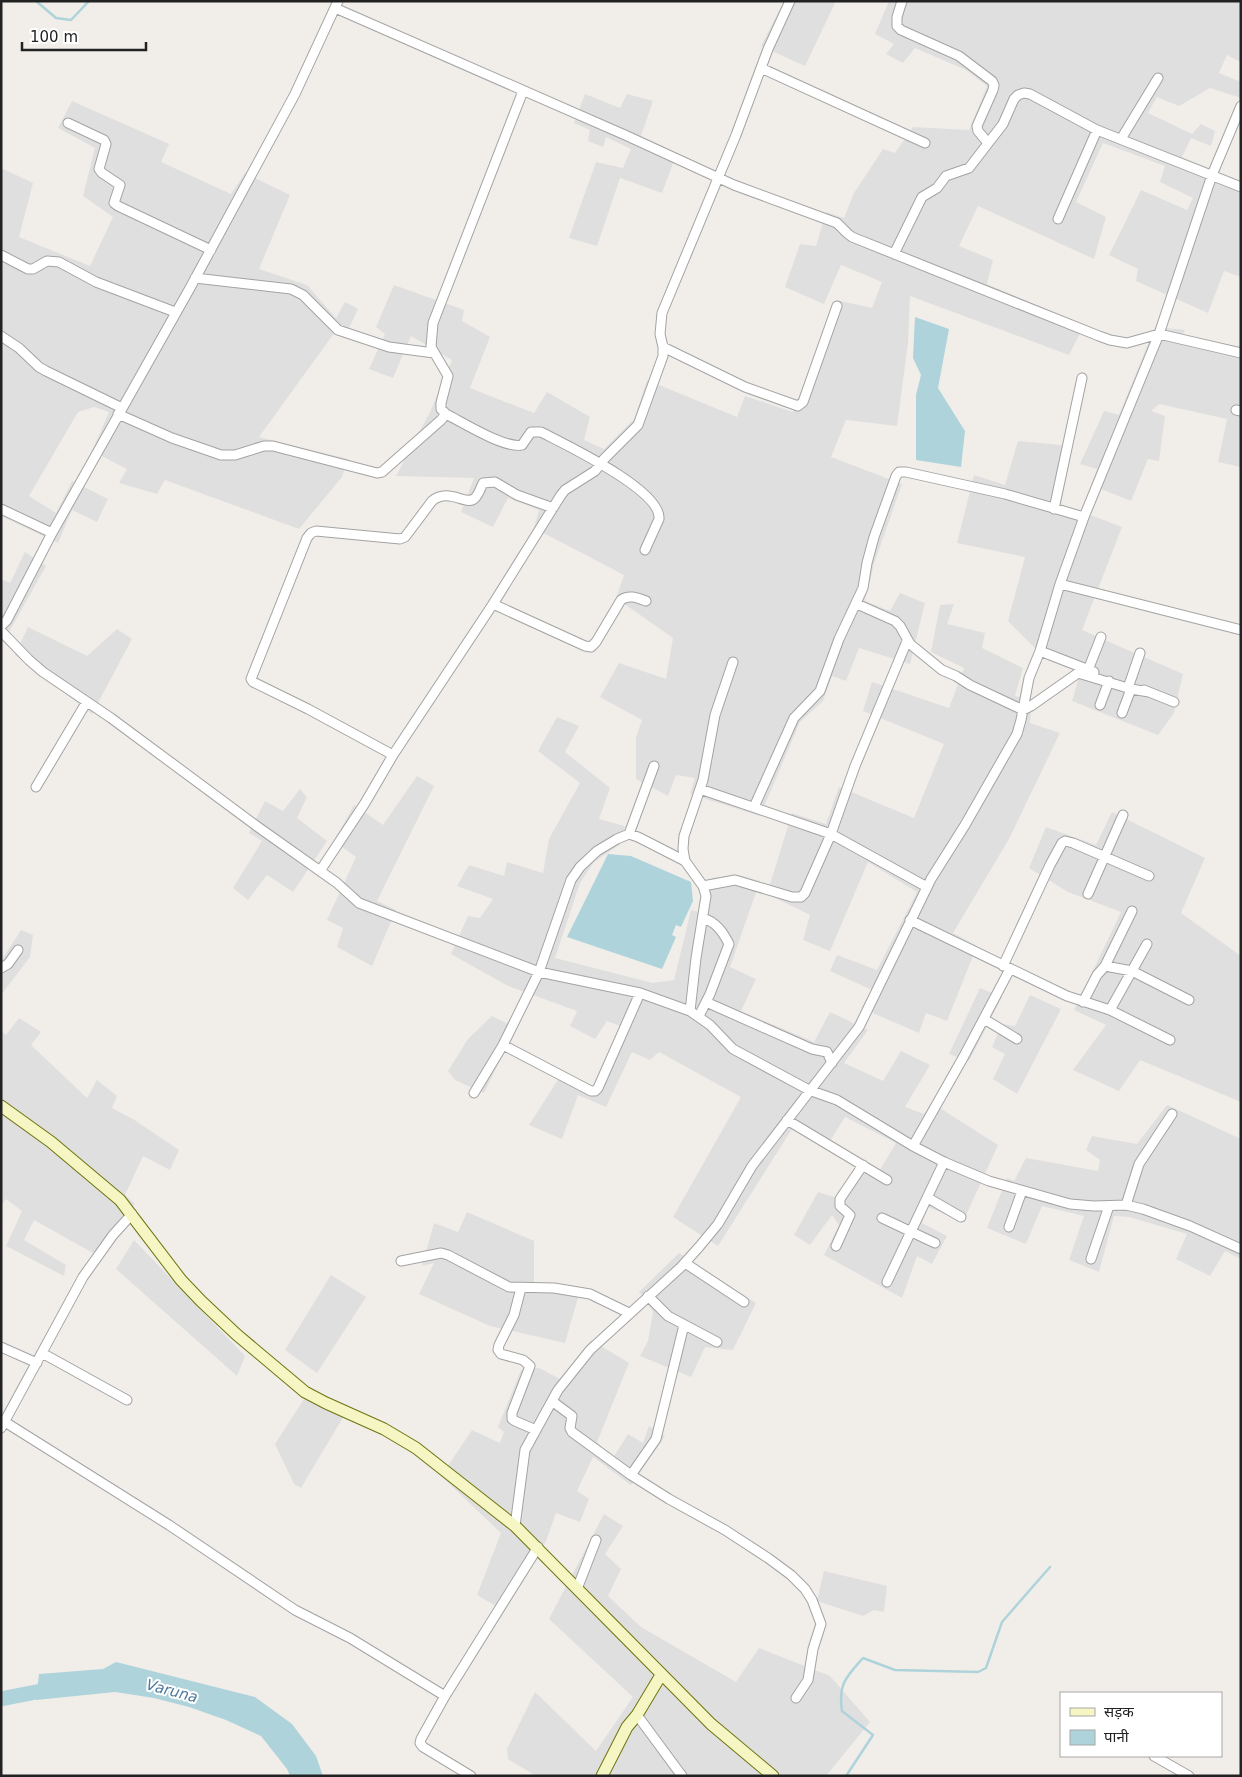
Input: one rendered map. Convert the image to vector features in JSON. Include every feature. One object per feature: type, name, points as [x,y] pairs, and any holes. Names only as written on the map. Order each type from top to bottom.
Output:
[{"type":"street","points":[[320,871],[366,803],[393,755],[493,604],[565,490],[590,475],[638,426],[662,356],[663,347],[660,334],[662,313],[790,1]]},
{"type":"street","points":[[902,1],[897,17],[897,26],[901,30],[959,56],[992,81],[994,85],[993,90],[977,126],[988,143]]},
{"type":"street","points":[[1,626],[7,620],[52,533],[175,312],[196,278],[295,94],[337,5],[523,91],[625,134],[734,185],[837,223],[849,235],[1110,340],[1127,343],[1159,334],[1241,353]]},
{"type":"street","points":[[761,68],[925,143]]},
{"type":"street","points":[[1121,139],[1158,78]]},
{"type":"street","points":[[523,91],[433,323],[431,347],[448,376],[441,409],[446,414],[498,441],[518,446],[526,442],[531,432],[541,432],[601,463],[636,487],[656,508],[659,514],[645,550]]},
{"type":"street","points":[[894,254],[922,197],[937,188],[946,176],[969,168],[1003,124],[1014,99],[1024,93],[1030,94],[1097,130],[1241,187]]},
{"type":"street","points":[[515,1526],[525,1450],[558,1390],[590,1350],[685,1263],[718,1224],[752,1166],[859,1027],[927,886],[993,779],[1017,734],[1029,678],[1040,650],[1060,584],[1084,517],[1159,334],[1212,175],[1241,106]]},
{"type":"street","points":[[68,123],[104,140],[106,144],[99,169],[120,185],[114,203],[211,250]]},
{"type":"street","points":[[1058,219],[1097,130]]},
{"type":"street","points":[[1,256],[28,269],[33,269],[47,261],[59,262],[96,282],[175,312]]},
{"type":"street","points":[[196,278],[291,289],[303,295],[338,330],[389,347],[434,353]]},
{"type":"street","points":[[663,347],[745,387],[798,406],[803,402],[837,306]]},
{"type":"street","points":[[1,336],[19,348],[46,372],[172,438],[221,455],[235,455],[264,446],[273,446],[377,473],[382,472],[446,414]]},
{"type":"street","points":[[1054,509],[1082,378]]},
{"type":"street","points":[[754,808],[794,718],[820,691],[839,639],[863,588],[874,537],[899,472],[1004,494],[1084,517]]},
{"type":"street","points":[[393,755],[253,682],[251,679],[307,538],[316,531],[400,539],[405,537],[432,501],[438,496],[445,494],[470,501],[475,498],[483,483],[489,482],[495,482],[522,497],[553,508]]},
{"type":"street","points":[[1,509],[52,533]]},
{"type":"street","points":[[1060,584],[1241,630]]},
{"type":"street","points":[[493,604],[591,647],[624,597],[631,596],[646,601]]},
{"type":"street","points":[[857,604],[895,620],[907,640],[942,670],[1022,710],[1031,706],[1078,673],[1149,692],[1174,702]]},
{"type":"street","points":[[1,631],[29,660],[337,882],[359,903],[539,972],[640,993],[690,1011],[699,1016],[733,1049],[809,1090],[837,1100],[912,1146],[989,1181],[1070,1204],[1094,1206],[1126,1205],[1144,1209],[1190,1226],[1241,1249]]},
{"type":"street","points":[[1088,670],[1101,637]]},
{"type":"street","points":[[703,886],[735,880],[792,897],[802,897],[830,834],[855,766],[907,640]]},
{"type":"street","points":[[1040,650],[1130,687]]},
{"type":"street","points":[[1122,713],[1140,653]]},
{"type":"street","points":[[690,1011],[706,896],[703,886],[685,861],[682,849],[684,836],[709,756],[715,715],[733,662]]},
{"type":"street","points":[[1100,705],[1109,681]]},
{"type":"street","points":[[36,787],[86,702]]},
{"type":"street","points":[[629,834],[654,766]]},
{"type":"street","points":[[700,789],[830,834],[927,886]]},
{"type":"street","points":[[1088,894],[1123,815]]},
{"type":"street","points":[[474,1093],[503,1045],[539,972],[575,873],[597,851],[629,834],[685,861]]},
{"type":"street","points":[[912,1146],[984,1020],[1050,864],[1062,842],[1069,842],[1149,876]]},
{"type":"street","points":[[1083,1002],[1096,975],[1104,966],[1132,910]]},
{"type":"street","points":[[699,1016],[729,944],[712,921],[702,918]]},
{"type":"street","points":[[910,920],[1067,996],[1110,1010],[1170,1040]]},
{"type":"street","points":[[1110,1010],[1147,944]]},
{"type":"street","points":[[1,968],[8,964],[18,950]]},
{"type":"street","points":[[1104,966],[1132,971],[1189,1000]]},
{"type":"street","points":[[503,1045],[591,1091],[595,1091],[640,993]]},
{"type":"street","points":[[706,1002],[812,1049],[827,1052],[832,1063]]},
{"type":"street","points":[[984,1020],[1017,1039]]},
{"type":"street","points":[[1,1106],[51,1142],[120,1200],[181,1280],[201,1301],[236,1334],[305,1392],[384,1430],[416,1448],[515,1526],[538,1547],[661,1675],[711,1724],[773,1776]]},
{"type":"street","points":[[1126,1205],[1139,1164],[1172,1114]]},
{"type":"street","points":[[787,1120],[887,1180]]},
{"type":"street","points":[[887,1282],[944,1162]]},
{"type":"street","points":[[836,1246],[850,1215],[840,1206],[840,1200],[863,1165]]},
{"type":"street","points":[[1009,1227],[1022,1191]]},
{"type":"street","points":[[928,1198],[961,1217]]},
{"type":"street","points":[[1090,1259],[1109,1206]]},
{"type":"street","points":[[132,1214],[92,1262],[3,1425],[170,1525],[295,1610],[350,1638],[445,1696]]},
{"type":"street","points":[[882,1218],[935,1243]]},
{"type":"street","points":[[400,1261],[441,1253],[509,1287],[554,1288],[590,1294],[630,1313]]},
{"type":"street","points":[[685,1263],[744,1302]]},
{"type":"street","points":[[521,1288],[514,1315],[498,1350],[501,1354],[523,1360],[530,1366],[512,1413],[512,1419],[536,1430]]},
{"type":"street","points":[[648,1296],[668,1316],[718,1342]]},
{"type":"street","points":[[631,1475],[656,1439],[684,1325]]},
{"type":"street","points":[[1,1346],[37,1363]]},
{"type":"street","points":[[42,1353],[126,1400]]},
{"type":"street","points":[[552,1401],[572,1416],[570,1428],[572,1432],[631,1475],[669,1499],[725,1530],[768,1558],[805,1589],[812,1600],[821,1624],[813,1649],[808,1680],[796,1698]]},
{"type":"street","points":[[577,1588],[596,1540]]},
{"type":"street","points":[[470,1776],[423,1747],[420,1743],[421,1738],[538,1547]]},
{"type":"street","points":[[602,1776],[627,1727],[661,1675]]},
{"type":"street","points":[[636,1715],[682,1776]]},
{"type":"street","points":[[1156,1757],[1189,1776]]},
{"type":"shaded area","points":[[784,1],[836,1],[805,66],[761,46]]},
{"type":"shaded area","points":[[889,1],[1241,1],[1241,62],[1227,55],[1219,73],[1241,82],[1241,98],[1210,88],[1179,106],[1157,97],[1148,113],[1192,134],[1201,124],[1215,131],[1211,146],[1191,138],[1182,157],[1241,181],[1241,277],[1224,271],[1208,313],[1136,281],[1138,269],[1109,255],[1141,190],[1187,210],[1193,198],[1160,182],[1165,166],[1103,143],[1076,202],[1106,217],[1094,259],[978,206],[959,246],[993,260],[987,284],[1084,326],[1069,355],[910,296],[908,343],[897,426],[846,420],[831,457],[902,484],[874,564],[865,601],[890,611],[900,593],[925,603],[910,664],[859,648],[846,681],[832,676],[823,701],[800,722],[760,816],[690,794],[695,778],[676,775],[668,796],[636,779],[636,737],[642,720],[600,697],[619,663],[666,679],[673,638],[616,598],[624,575],[534,528],[539,510],[508,498],[493,527],[461,512],[474,478],[396,476],[430,412],[452,360],[411,336],[393,378],[369,369],[385,334],[376,327],[394,285],[464,310],[462,321],[490,337],[470,388],[534,413],[547,392],[590,417],[584,440],[604,449],[634,419],[647,380],[737,417],[745,396],[793,412],[836,300],[872,308],[882,282],[841,265],[824,304],[785,287],[800,244],[816,246],[826,212],[844,218],[854,193],[883,149],[895,153],[913,127],[969,130],[987,86],[966,70],[915,48],[903,63],[886,54],[894,44],[875,34]]},
{"type":"shaded area","points":[[585,94],[620,108],[627,94],[653,101],[641,136],[677,153],[662,193],[620,178],[597,246],[569,238],[596,162],[623,168],[631,149],[606,137],[603,147],[588,141],[590,130],[574,123]]},
{"type":"shaded area","points":[[72,101],[169,144],[161,162],[231,194],[245,173],[290,195],[259,269],[307,285],[336,318],[345,302],[358,309],[345,337],[335,332],[259,437],[348,459],[342,477],[299,529],[165,480],[157,494],[119,483],[127,469],[92,451],[109,412],[94,407],[78,412],[29,496],[56,513],[72,481],[108,499],[97,522],[72,510],[58,543],[1,516],[1,168],[33,183],[19,237],[90,266],[113,217],[83,196],[95,148],[58,128]]},
{"type":"shaded area","points":[[1155,327],[1185,330],[1182,336],[1241,347],[1241,467],[1218,462],[1227,419],[1159,404],[1151,411],[1165,416],[1159,461],[1148,459],[1131,501],[1091,485],[1097,469],[1080,464],[1104,411],[1119,415]]},
{"type":"shaded area","points":[[1018,441],[1072,446],[1061,504],[1122,527],[1082,630],[1183,674],[1174,713],[1158,735],[1072,701],[1081,670],[1043,656],[1008,621],[1025,557],[957,543],[974,475],[1005,485]]},
{"type":"shaded area","points":[[25,552],[46,566],[4,641],[1,639],[1,579],[10,583]]},
{"type":"shaded area","points":[[954,604],[947,624],[985,633],[982,648],[1023,668],[1015,696],[1032,699],[1030,723],[1060,733],[1009,839],[953,933],[977,946],[947,1021],[926,1013],[919,1033],[861,1008],[872,990],[830,971],[837,955],[877,970],[917,892],[868,862],[830,951],[803,940],[810,915],[767,894],[792,813],[826,824],[839,787],[914,818],[944,744],[863,711],[872,682],[949,708],[964,668],[931,652],[940,605]]},
{"type":"shaded area","points":[[28,627],[87,656],[117,629],[132,639],[92,714],[15,655]]},
{"type":"shaded area","points":[[557,717],[579,726],[565,752],[610,788],[599,819],[625,826],[619,845],[594,862],[580,883],[555,958],[653,983],[674,980],[691,910],[699,912],[712,878],[739,875],[760,881],[730,967],[756,979],[741,1011],[814,1042],[830,1012],[868,1030],[844,1063],[883,1081],[901,1051],[930,1065],[905,1107],[924,1114],[932,1103],[998,1145],[963,1222],[928,1207],[922,1223],[947,1236],[932,1264],[917,1256],[902,1298],[824,1255],[839,1225],[832,1215],[810,1245],[794,1235],[818,1192],[837,1198],[860,1159],[880,1170],[896,1143],[845,1117],[825,1149],[792,1129],[718,1246],[673,1217],[741,1097],[659,1052],[650,1060],[632,1052],[606,1107],[578,1095],[562,1139],[529,1125],[563,1072],[594,1087],[620,1026],[607,1021],[595,1039],[570,1026],[577,1011],[508,986],[451,954],[468,916],[480,918],[493,899],[457,886],[469,865],[504,876],[507,862],[543,873],[549,839],[580,783],[538,751]]},
{"type":"shaded area","points":[[417,776],[434,786],[377,901],[396,910],[372,966],[337,947],[343,928],[327,920],[356,857],[334,841],[354,805],[383,825]]},
{"type":"shaded area","points":[[300,789],[307,797],[297,818],[327,841],[293,892],[267,875],[248,900],[233,888],[262,841],[249,833],[265,801],[283,811]]},
{"type":"shaded area","points":[[1112,812],[1205,858],[1181,913],[1241,956],[1241,1102],[1140,1060],[1119,1091],[1073,1070],[1106,1025],[1074,1010],[1121,912],[1068,892],[1029,868],[1046,827],[1096,845]]},
{"type":"shaded area","points":[[21,930],[33,935],[30,957],[1,995],[1,961]]},
{"type":"shaded area","points":[[980,988],[1002,997],[969,1061],[949,1054]]},
{"type":"shaded area","points":[[1030,995],[1061,1009],[1017,1094],[993,1079],[1005,1054],[992,1047],[1002,1024],[1015,1026]]},
{"type":"shaded area","points":[[492,1016],[516,1028],[484,1093],[455,1080],[448,1071],[468,1039]]},
{"type":"shaded area","points":[[19,1018],[41,1032],[31,1045],[87,1098],[97,1080],[117,1096],[112,1108],[133,1119],[179,1150],[170,1170],[143,1156],[125,1195],[135,1204],[93,1253],[34,1220],[24,1240],[66,1265],[64,1276],[6,1246],[22,1211],[6,1199],[1,1206],[1,1031],[6,1035]]},
{"type":"shaded area","points":[[1167,1105],[1241,1139],[1241,1259],[1225,1251],[1210,1276],[1176,1259],[1187,1234],[1129,1217],[1114,1216],[1099,1272],[1069,1260],[1084,1216],[1042,1206],[1026,1244],[987,1228],[1007,1178],[1014,1181],[1026,1158],[1098,1171],[1100,1160],[1086,1150],[1092,1136],[1137,1144]]},
{"type":"shaded area","points":[[467,1212],[534,1241],[534,1283],[581,1287],[565,1343],[490,1326],[419,1294],[434,1263],[422,1266],[434,1223],[458,1232]]},
{"type":"shaded area","points":[[134,1240],[245,1356],[237,1376],[116,1269]]},
{"type":"shaded area","points":[[679,1253],[756,1303],[733,1350],[705,1347],[691,1377],[640,1356],[648,1341],[653,1312],[639,1292]]},
{"type":"shaded area","points":[[331,1275],[366,1297],[317,1373],[285,1350]]},
{"type":"shaded area","points":[[591,1340],[629,1363],[597,1442],[613,1458],[628,1434],[643,1443],[649,1426],[665,1436],[631,1485],[593,1457],[577,1491],[589,1499],[580,1522],[556,1513],[546,1541],[504,1611],[477,1595],[501,1533],[441,1476],[472,1430],[500,1443],[504,1432],[498,1427],[521,1370],[539,1368],[560,1379]]},
{"type":"shaded area","points":[[311,1388],[348,1409],[301,1488],[294,1484],[275,1444]]},
{"type":"shaded area","points":[[604,1514],[623,1526],[605,1554],[621,1569],[608,1596],[641,1627],[736,1682],[759,1648],[830,1676],[870,1722],[826,1776],[536,1776],[508,1759],[507,1749],[535,1692],[596,1751],[633,1697],[549,1619]]},
{"type":"shaded area","points":[[824,1571],[887,1586],[884,1612],[874,1610],[863,1616],[817,1601]]},
{"type":"water","points":[[915,317],[949,329],[938,388],[965,431],[961,467],[916,460],[916,395],[921,375],[913,358]]},
{"type":"water","points":[[608,854],[631,856],[691,882],[693,901],[681,927],[676,925],[672,935],[676,937],[662,969],[567,937]]},
{"type":"water","points":[[116,1662],[255,1697],[292,1724],[316,1756],[323,1776],[290,1776],[287,1769],[261,1736],[226,1720],[189,1707],[154,1698],[115,1692],[36,1700],[39,1674],[103,1669]]},
{"type":"waterway","points":[[36,1],[56,18],[71,20],[89,1]]},
{"type":"waterway","points":[[846,1776],[873,1735],[842,1711],[842,1687],[852,1670],[863,1658],[895,1670],[978,1672],[986,1668],[1002,1622],[1050,1567]]},
{"type":"waterway","name":"Varuna","points":[[1,1699],[56,1688]]}]
